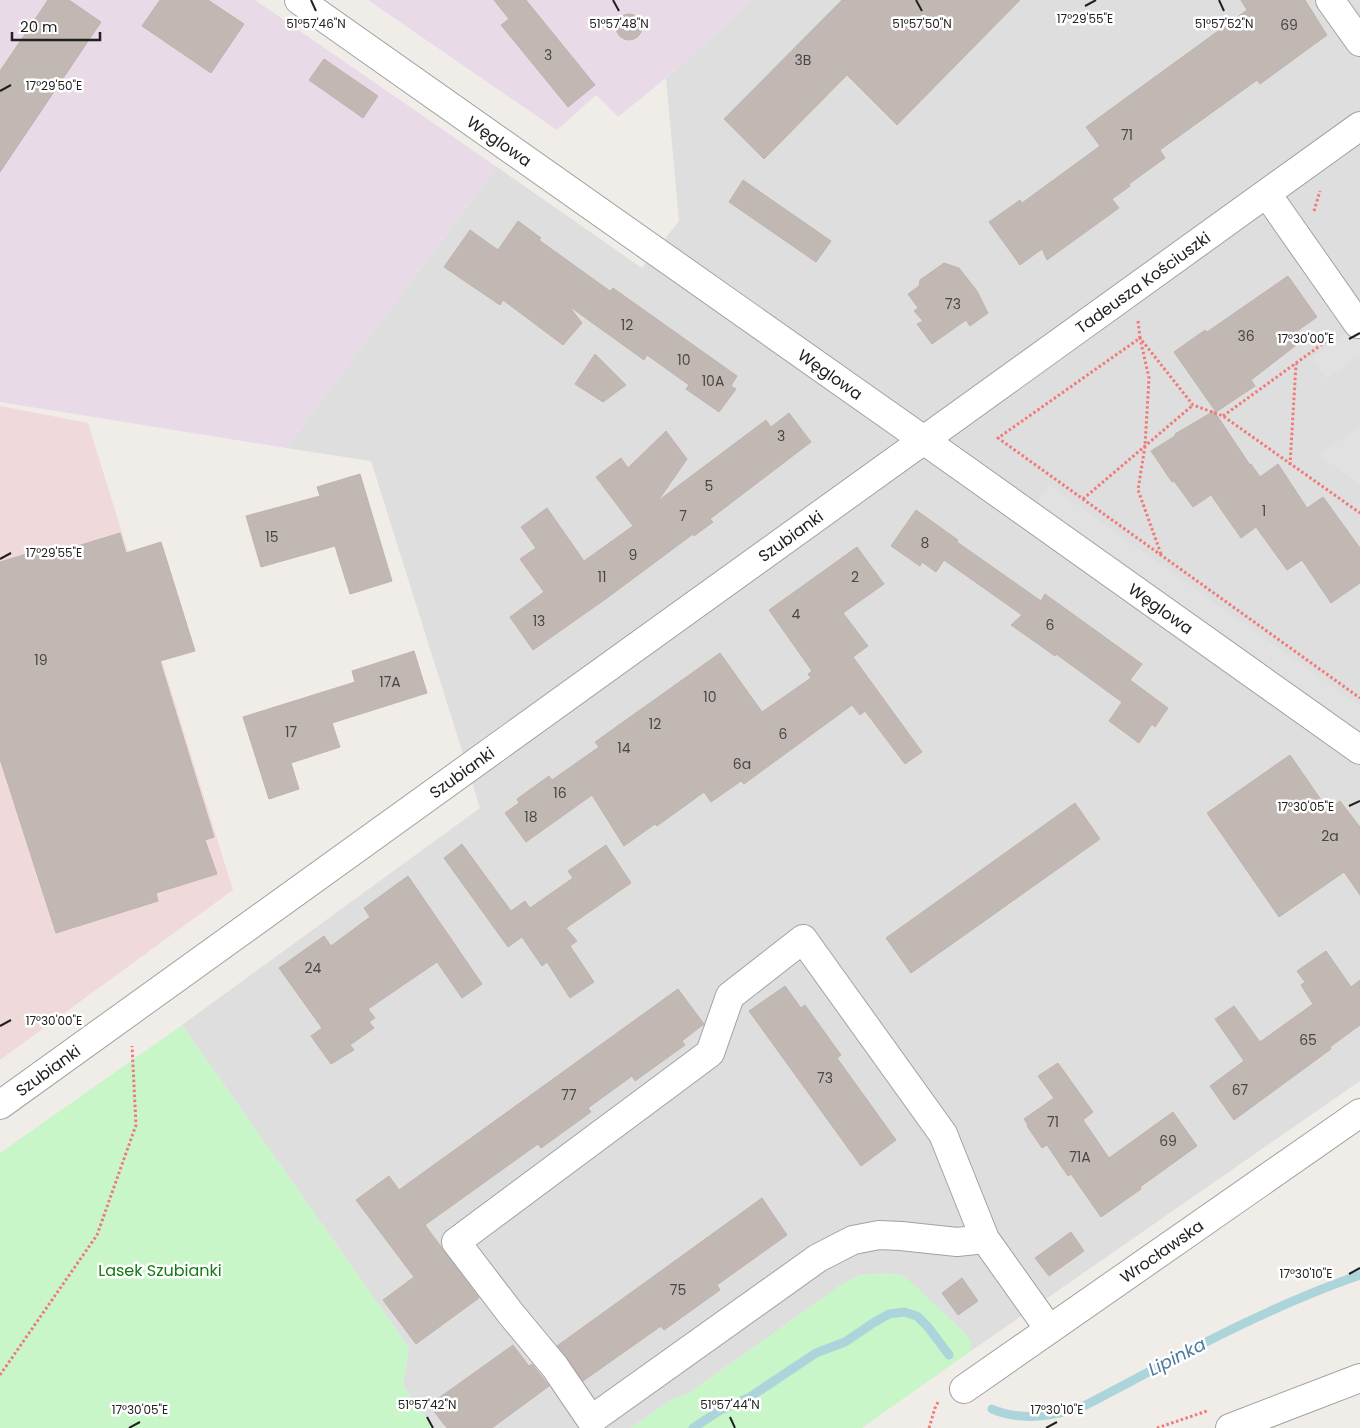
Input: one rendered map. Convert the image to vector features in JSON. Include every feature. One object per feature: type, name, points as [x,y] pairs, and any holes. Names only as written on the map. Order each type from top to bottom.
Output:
[{"type":"street","name":"Węglowa","points":[[299,0],[1360,750]]},
{"type":"street","points":[[1340,4],[1360,42]]},
{"type":"street","name":"Tadeusza Kościuszki","points":[[924,441],[1274,205],[1360,126]]},
{"type":"street","points":[[1274,205],[1358,324]]},
{"type":"street","name":"Szubianki","points":[[0,1105],[835,503],[924,441]]},
{"type":"street","points":[[985,1239],[957,1242],[879,1235],[853,1240],[818,1258],[592,1420],[555,1367],[510,1314],[456,1242],[710,1053],[730,996],[804,939],[943,1134],[985,1239],[1049,1329]]},
{"type":"street","name":"Wrocławska","points":[[964,1389],[1360,1113]]},
{"type":"street","points":[[1230,1428],[1360,1378]]},
{"type":"path","points":[[1274,205],[1321,188]]},
{"type":"path","points":[[1222,416],[1338,332],[1341,299]]},
{"type":"path","points":[[1138,318],[1140,338],[1149,378],[1145,446],[1138,490],[1161,555]]},
{"type":"path","points":[[1140,338],[1193,405],[1222,416],[1360,513]]},
{"type":"path","points":[[1140,338],[998,438],[1360,698]]},
{"type":"path","points":[[1290,465],[1296,364]]},
{"type":"path","points":[[1083,499],[1193,405]]},
{"type":"path","points":[[0,1375],[97,1235],[136,1125],[132,1038]]},
{"type":"shaded area","points":[[0,0],[255,0],[497,167],[286,448],[0,402]]},
{"type":"shaded area","points":[[368,0],[752,0],[666,78],[618,117],[596,95],[557,130]]},
{"type":"shaded area","points":[[752,0],[1360,0],[1360,1081],[971,1351],[971,1343],[901,1275],[872,1274],[858,1276],[841,1285],[689,1393],[672,1400],[631,1428],[433,1428],[403,1385],[409,1348],[182,1025],[480,808],[371,461],[286,448],[497,167],[642,268],[679,221],[666,78]]},
{"type":"shaded area","points":[[1360,323],[1360,358],[1358,356],[1326,379],[1312,358]]},
{"type":"shaded area","points":[[0,406],[88,423],[233,890],[0,1060]]},
{"type":"shaded area","points":[[1360,426],[1360,485],[1319,455]]},
{"type":"shaded area","points":[[1049,485],[1360,706],[1360,734],[1036,504]]},
{"type":"green space","name":"Lasek Szubianki","points":[[182,1025],[409,1348],[403,1385],[433,1428],[0,1428],[0,1153]]},
{"type":"green space","points":[[883,1273],[901,1275],[911,1282],[967,1335],[971,1343],[971,1351],[862,1428],[631,1428],[672,1399],[689,1393],[841,1285],[858,1276]]},
{"type":"building","points":[[48,0],[69,0],[101,22],[0,172],[0,71]]},
{"type":"building","points":[[160,0],[208,0],[244,24],[211,73],[142,26]]},
{"type":"building","points":[[494,0],[526,0],[595,85],[568,107],[501,25],[509,19]]},
{"type":"building","points":[[842,0],[1020,0],[897,125],[847,75],[764,159],[724,119]]},
{"type":"building","points":[[1241,0],[1305,0],[1327,35],[1260,84],[1257,80],[1160,150],[1165,158],[1112,199],[1119,208],[1047,260],[1042,249],[1020,265],[989,222],[1020,200],[1022,203],[1100,146],[1086,127],[1247,10]]},
{"type":"building","points":[[629,14],[638,18],[642,27],[638,36],[629,40],[620,36],[616,27],[620,18]]},
{"type":"building","points":[[324,59],[378,96],[363,118],[309,80]]},
{"type":"building","points":[[743,180],[831,241],[816,262],[729,202]]},
{"type":"building","points":[[518,221],[541,238],[539,240],[610,291],[613,288],[737,376],[731,386],[736,389],[719,412],[686,389],[689,385],[647,355],[644,360],[569,306],[582,323],[563,345],[503,300],[500,305],[444,267],[470,230],[498,250]]},
{"type":"building","points":[[944,263],[959,268],[977,291],[988,313],[970,326],[966,320],[932,344],[917,324],[923,321],[914,311],[918,308],[908,294],[919,286],[920,280]]},
{"type":"building","points":[[1288,276],[1317,317],[1297,331],[1304,339],[1251,380],[1255,386],[1216,412],[1174,352],[1205,330],[1207,332]]},
{"type":"building","points":[[595,354],[626,385],[603,402],[575,384]]},
{"type":"building","points":[[1214,411],[1260,477],[1278,464],[1307,508],[1323,497],[1360,548],[1360,583],[1331,603],[1302,560],[1287,570],[1256,527],[1241,538],[1211,495],[1193,507],[1174,481],[1172,482],[1151,451]]},
{"type":"building","points":[[789,413],[811,442],[710,519],[713,522],[694,536],[693,534],[533,650],[510,617],[544,592],[520,559],[536,548],[521,527],[547,508],[584,561],[633,526],[596,477],[621,458],[628,468],[666,431],[687,459],[658,501],[766,420],[771,427]]},
{"type":"building","points":[[360,474],[392,581],[350,594],[335,546],[261,567],[246,516],[320,496],[317,487]]},
{"type":"building","points":[[916,510],[958,540],[957,542],[1041,601],[1045,594],[1142,664],[1130,680],[1168,708],[1155,727],[1152,724],[1139,743],[1109,721],[1122,702],[1056,654],[1055,656],[1011,625],[1022,615],[944,560],[936,572],[922,562],[920,566],[891,546]]},
{"type":"building","points":[[120,533],[126,553],[161,542],[195,651],[160,661],[214,837],[205,840],[217,874],[156,893],[158,901],[56,933],[0,759],[0,562],[46,548],[48,555]]},
{"type":"building","points":[[857,547],[884,584],[843,613],[868,646],[853,657],[922,752],[905,764],[865,711],[860,715],[852,705],[744,784],[741,781],[711,802],[704,792],[657,826],[655,824],[624,846],[592,795],[526,842],[505,813],[519,803],[517,799],[549,776],[552,780],[599,747],[595,742],[720,653],[762,712],[811,678],[808,674],[812,671],[769,610]]},
{"type":"building","points":[[414,651],[427,693],[332,723],[340,747],[291,763],[299,789],[269,799],[243,717],[355,682],[352,671]]},
{"type":"building","points":[[1290,755],[1328,810],[1340,801],[1360,827],[1360,895],[1344,872],[1279,917],[1207,813]]},
{"type":"building","points":[[1075,803],[1100,839],[911,973],[886,938]]},
{"type":"building","points":[[462,844],[511,911],[525,901],[530,908],[573,878],[568,871],[606,845],[631,883],[566,928],[577,941],[570,946],[594,982],[570,998],[547,962],[542,966],[522,937],[508,947],[444,858]]},
{"type":"building","points":[[408,876],[482,984],[462,998],[437,962],[368,1009],[375,1018],[369,1022],[374,1028],[350,1045],[354,1050],[331,1064],[311,1036],[322,1028],[279,968],[324,936],[331,946],[370,917],[364,908]]},
{"type":"building","points":[[1326,951],[1351,987],[1360,980],[1360,1025],[1330,1047],[1331,1049],[1234,1120],[1210,1086],[1244,1061],[1215,1019],[1234,1006],[1260,1042],[1313,1004],[1301,985],[1305,982],[1297,971]]},
{"type":"building","points":[[785,986],[801,1008],[805,1005],[841,1055],[837,1058],[896,1140],[861,1166],[749,1011]]},
{"type":"building","points":[[678,989],[704,1024],[682,1041],[685,1045],[635,1081],[632,1076],[588,1108],[591,1112],[541,1148],[538,1144],[425,1225],[479,1298],[416,1344],[383,1300],[414,1277],[356,1200],[389,1176],[399,1190]]},
{"type":"building","points":[[1058,1063],[1093,1112],[1083,1120],[1109,1158],[1173,1112],[1197,1146],[1101,1217],[1071,1174],[1068,1176],[1047,1145],[1042,1148],[1024,1119],[1054,1098],[1038,1076]]},
{"type":"building","points":[[762,1198],[787,1235],[717,1285],[720,1290],[664,1330],[661,1326],[583,1381],[557,1346]]},
{"type":"building","points":[[1071,1232],[1084,1251],[1049,1276],[1035,1258]]},
{"type":"building","points":[[962,1278],[978,1301],[958,1315],[942,1293]]},
{"type":"building","points":[[513,1345],[529,1366],[532,1364],[549,1386],[492,1428],[447,1428],[429,1405]]},
{"type":"waterway","name":"Lipinka","points":[[992,1409],[1015,1415],[1039,1416],[1051,1415],[1086,1405],[1255,1318],[1324,1288],[1360,1275]]},
{"type":"waterway","name":"Lipinka","points":[[693,1428],[719,1411],[750,1397],[816,1353],[845,1342],[889,1314],[904,1312],[917,1316],[928,1327],[949,1355]]}]
